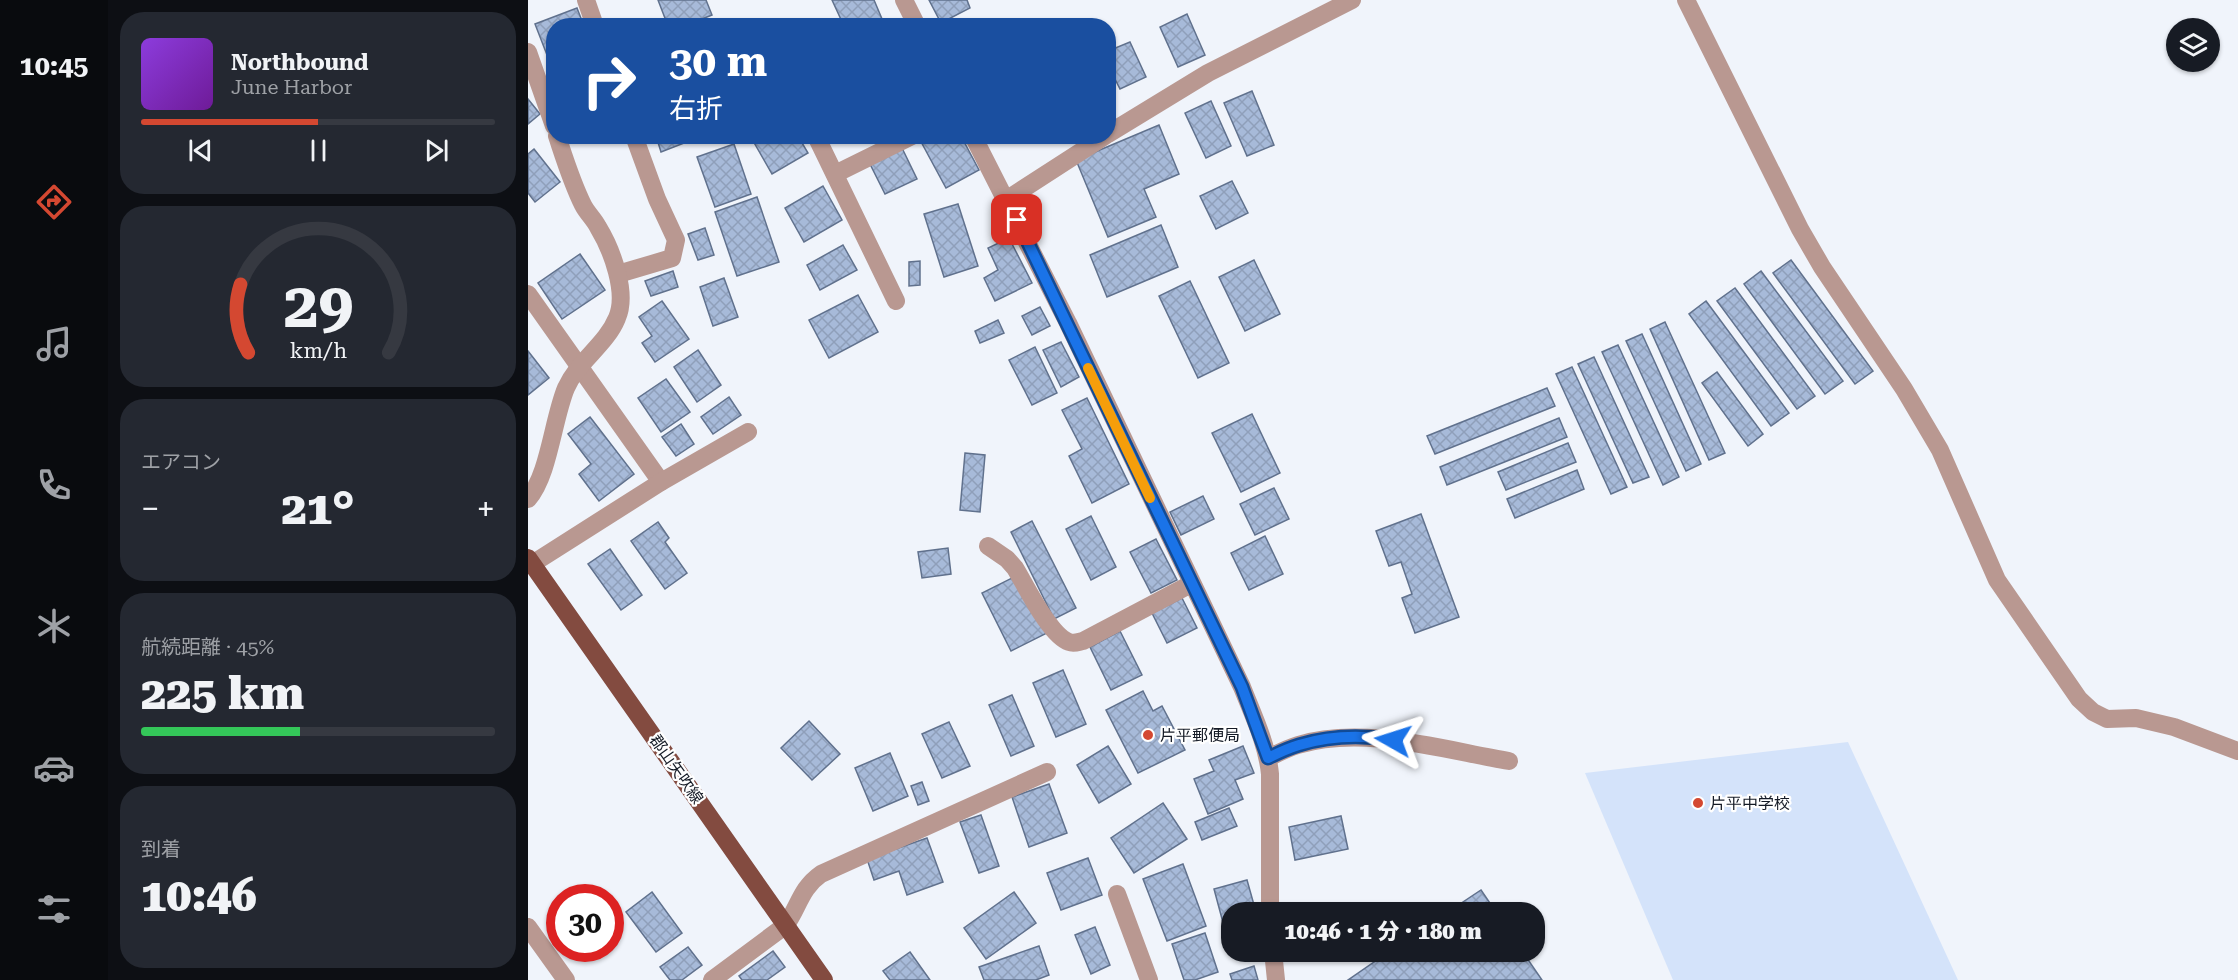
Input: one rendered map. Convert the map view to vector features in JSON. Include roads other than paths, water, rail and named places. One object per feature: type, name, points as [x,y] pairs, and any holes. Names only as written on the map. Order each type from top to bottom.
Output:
[{"type":"main road","name":"郡山矢吹線","points":[[530,561],[824,980]]},
{"type":"street","points":[[586,0],[592,18]]},
{"type":"street","points":[[904,0],[913,18]]},
{"type":"street","points":[[1116,129],[1208,73],[1353,0]]},
{"type":"street","points":[[1686,0],[1800,229],[1940,450],[1996,580],[2072,690],[2092,712],[2107,719],[2136,718],[2174,727],[2238,751]]},
{"type":"street","points":[[528,52],[546,103]]},
{"type":"street","points":[[528,499],[539,482],[566,388],[579,367],[611,329],[620,305],[618,274],[599,228],[585,208],[573,182],[560,144]]},
{"type":"street","points":[[618,274],[672,258],[676,240],[657,199],[637,144]]},
{"type":"street","points":[[820,144],[896,301]]},
{"type":"street","points":[[835,174],[896,144]]},
{"type":"street","points":[[977,144],[1068,323],[1242,687],[1268,758],[1270,902]]},
{"type":"street","points":[[1006,200],[1093,144]]},
{"type":"street","points":[[528,294],[662,482]]},
{"type":"street","points":[[530,561],[748,432]]},
{"type":"street","points":[[988,546],[1007,559],[1015,568],[1056,634],[1067,642],[1075,643],[1083,640],[1191,584]]},
{"type":"street","points":[[1268,758],[1298,745],[1325,740],[1373,737],[1509,761]]},
{"type":"street","points":[[712,980],[786,925],[804,889],[821,874],[1047,772]]},
{"type":"street","points":[[1117,894],[1149,980]]},
{"type":"street","points":[[528,927],[566,980]]},
{"type":"street","points":[[1274,962],[1276,980]]},
{"type":"place","name":"片平郵便局","points":[[1148,735]]},
{"type":"place","name":"片平中学校","points":[[1698,803]]}]
